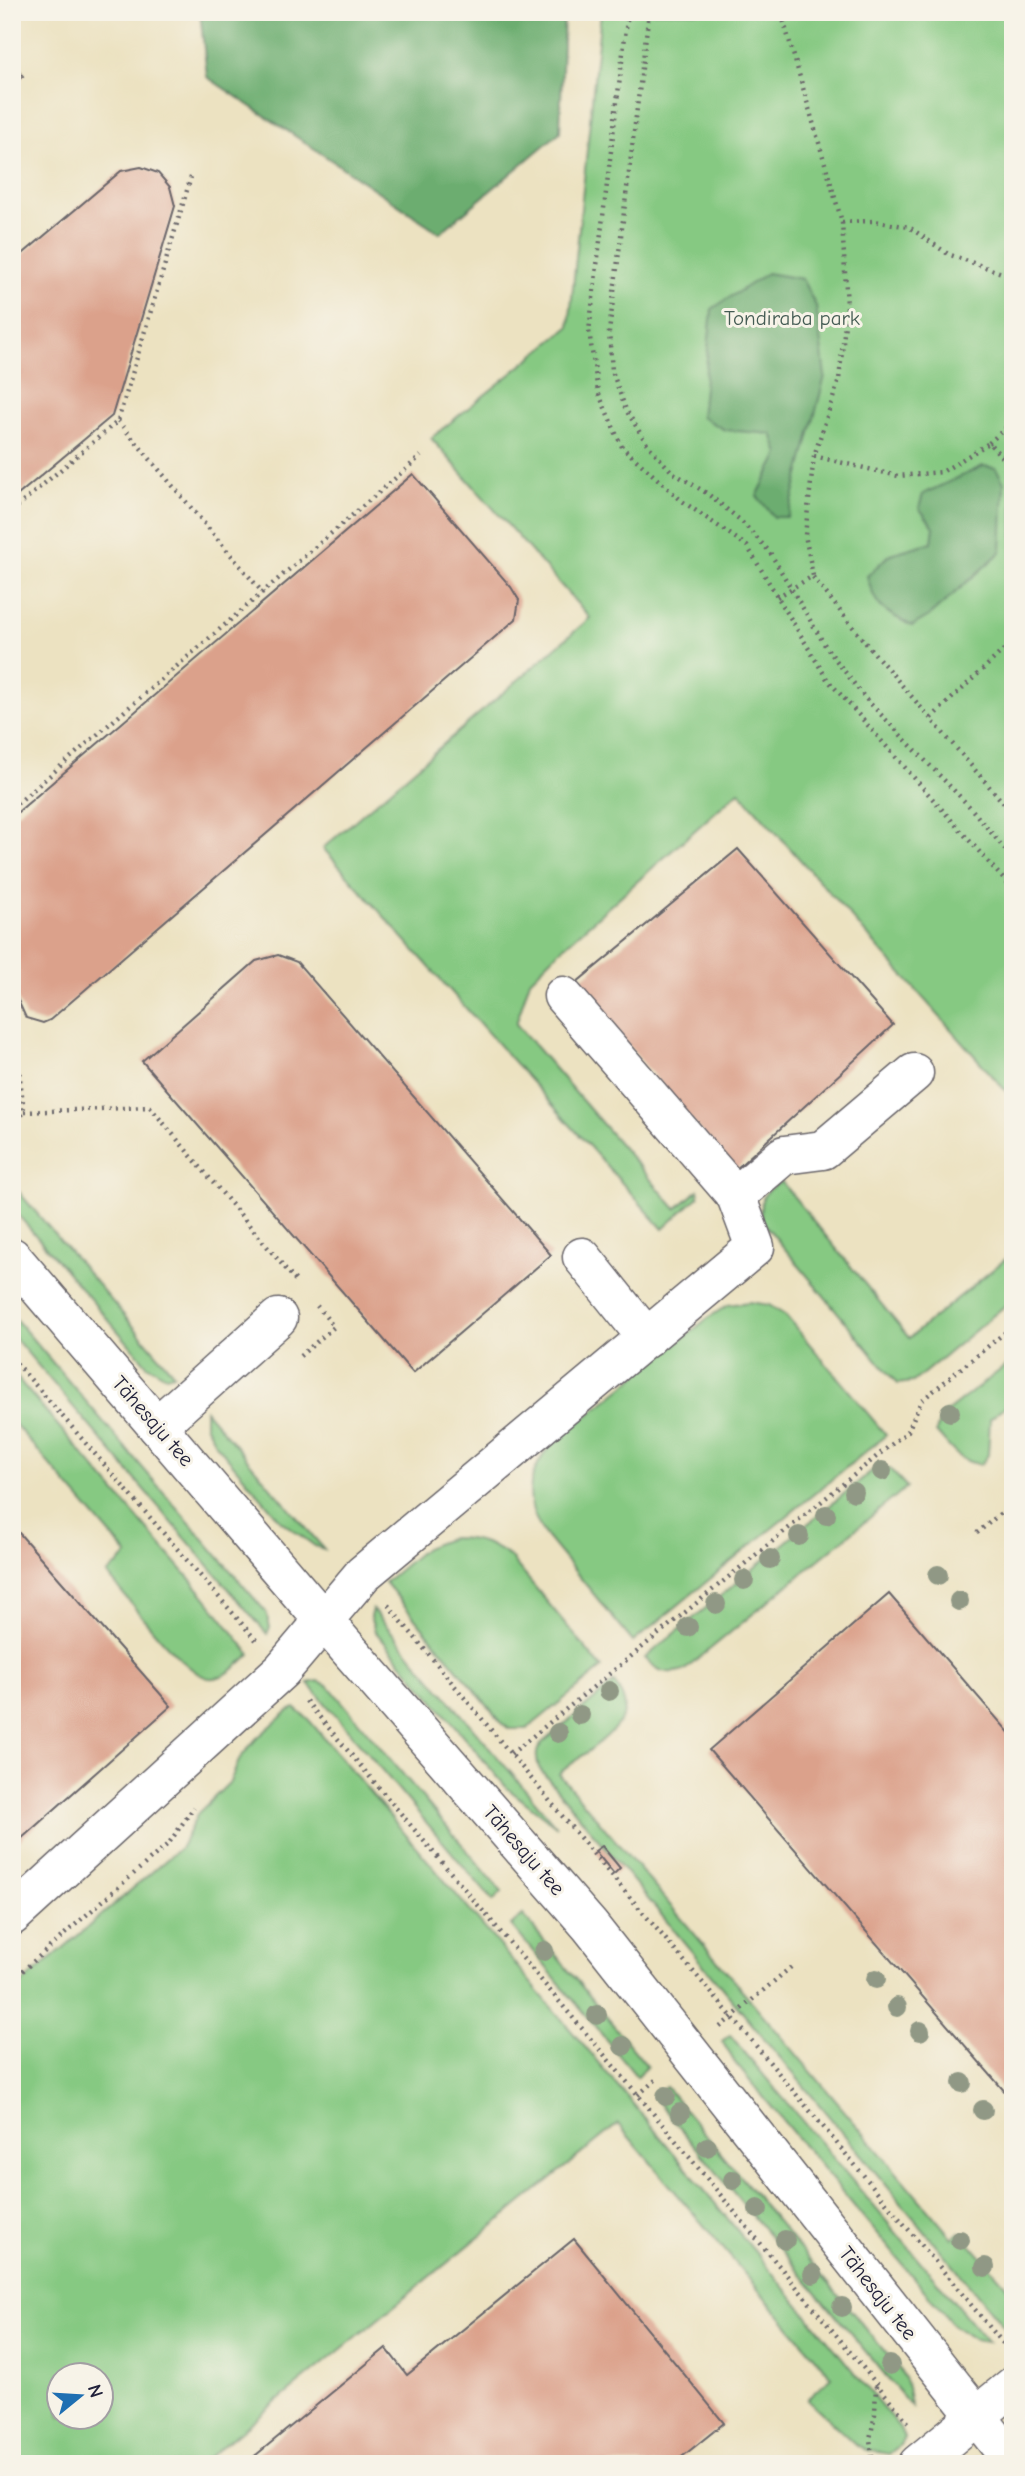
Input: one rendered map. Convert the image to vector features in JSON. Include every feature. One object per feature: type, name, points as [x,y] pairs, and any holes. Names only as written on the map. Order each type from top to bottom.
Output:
[{"type":"street","points":[[12,1916],[282,1670],[363,1574],[755,1248],[736,1196],[563,996]]},
{"type":"street","points":[[736,1196],[784,1154],[823,1150],[915,1073]]},
{"type":"street","name":"Tähesaju tee","points":[[12,1257],[590,1926],[1013,2462]]},
{"type":"street","points":[[582,1257],[647,1338]]},
{"type":"street","points":[[157,1426],[278,1318]]},
{"type":"street","points":[[925,2457],[1013,2386]]},
{"type":"path","points":[[628,12],[589,331],[598,392],[622,447],[682,501],[747,546],[827,679],[1013,890]]},
{"type":"path","points":[[649,12],[609,332],[612,371],[626,410],[647,444],[672,472],[708,494],[740,520],[769,551],[826,647],[865,698],[969,806],[1013,859]]},
{"type":"path","points":[[781,12],[842,222],[847,306],[839,380],[814,456],[805,535],[813,576],[868,646],[1013,814]]},
{"type":"path","points":[[12,511],[118,421],[191,177]]},
{"type":"path","points":[[842,222],[874,221],[909,227],[948,254],[1013,277]]},
{"type":"path","points":[[118,421],[263,593]]},
{"type":"path","points":[[814,456],[898,476],[942,472],[989,443],[1013,421]]},
{"type":"path","points":[[989,443],[1013,469]]},
{"type":"path","points":[[12,808],[421,456]]},
{"type":"path","points":[[777,597],[813,576]]},
{"type":"path","points":[[931,718],[1013,641]]},
{"type":"path","points":[[12,1010],[24,1112]]},
{"type":"path","points":[[12,1123],[24,1112],[150,1107],[299,1285]]},
{"type":"path","points":[[296,1360],[334,1327],[316,1306]]},
{"type":"path","points":[[511,1754],[908,1431],[922,1401],[1013,1326]]},
{"type":"path","points":[[12,1358],[282,1670],[647,2105],[876,2383],[925,2457]]},
{"type":"path","points":[[977,1533],[1013,1503]]},
{"type":"path","points":[[363,1574],[1013,2355]]},
{"type":"path","points":[[732,2017],[791,1967]]},
{"type":"path","points":[[873,2464],[870,2439],[875,2414],[876,2383]]},
{"type":"green space","points":[[200,12],[564,12],[560,132],[440,233],[207,77]]},
{"type":"green space","name":"Tondiraba park","points":[[601,12],[1013,12],[1013,1099],[739,791],[530,980],[516,1024],[676,1209],[698,1190],[699,1196],[663,1229],[323,848],[590,618],[431,438],[569,327]]},
{"type":"green space","name":"Tondiraba park","points":[[767,273],[802,279],[816,306],[825,376],[788,517],[774,517],[757,496],[779,454],[772,434],[725,430],[701,417],[712,309]]},
{"type":"green space","points":[[983,466],[996,468],[1004,483],[1001,552],[929,616],[912,626],[882,608],[874,596],[867,576],[890,554],[932,542],[934,527],[919,508],[923,494]]},
{"type":"green space","points":[[781,1181],[909,1338],[1013,1253],[1013,1299],[913,1382],[897,1384],[761,1220],[763,1197]]},
{"type":"green space","points":[[12,1184],[174,1374],[166,1376],[147,1365],[12,1208]]},
{"type":"green space","points":[[749,1302],[769,1305],[786,1316],[886,1435],[633,1642],[545,1535],[533,1511],[530,1489],[532,1478],[551,1445],[708,1318],[728,1305]]},
{"type":"green space","points":[[12,1315],[266,1612],[270,1627],[267,1634],[12,1335]]},
{"type":"green space","points":[[1013,1360],[1013,1400],[990,1419],[988,1455],[981,1464],[967,1461],[936,1432],[940,1417]]},
{"type":"green space","points":[[12,1372],[202,1593],[250,1654],[232,1670],[215,1678],[198,1673],[156,1633],[107,1574],[128,1555],[12,1421]]},
{"type":"green space","points":[[205,1410],[324,1549],[315,1546],[281,1521],[216,1444],[205,1425]]},
{"type":"green space","points":[[889,1468],[907,1487],[686,1669],[664,1671],[654,1667],[645,1658],[873,1470]]},
{"type":"green space","points":[[451,1538],[482,1542],[510,1557],[602,1668],[527,1729],[509,1729],[501,1722],[385,1582],[425,1548]]},
{"type":"green space","points":[[372,1609],[557,1827],[507,1788],[375,1631],[370,1617]]},
{"type":"green space","points":[[318,1681],[328,1685],[502,1892],[493,1901],[308,1683]]},
{"type":"green space","points":[[614,1683],[625,1705],[620,1721],[605,1738],[559,1774],[952,2238],[960,2232],[1010,2290],[1013,2298],[1013,2324],[1006,2329],[539,1768],[537,1754],[542,1743]]},
{"type":"green space","points":[[295,1708],[309,1720],[644,2117],[900,2428],[904,2438],[900,2445],[889,2454],[866,2450],[855,2444],[807,2399],[832,2377],[618,2124],[200,2464],[12,2464],[12,1992],[181,1847],[198,1813],[230,1782],[240,1758],[256,1739]]},
{"type":"green space","points":[[523,1915],[647,2066],[637,2077],[511,1925]]},
{"type":"green space","points":[[730,2035],[988,2342],[975,2340],[953,2325],[735,2063],[722,2041]]},
{"type":"green space","points":[[666,2087],[901,2371],[908,2387],[911,2406],[654,2097]]},
{"type":"building","points":[[12,63],[23,76],[12,85]]},
{"type":"building","points":[[141,167],[158,173],[170,187],[175,206],[112,416],[12,500],[12,263],[121,171]]},
{"type":"building","points":[[413,474],[511,587],[519,600],[516,619],[50,1020],[43,1023],[26,1018],[15,994],[12,964],[12,817]]},
{"type":"building","points":[[738,849],[893,1025],[734,1171],[576,983]]},
{"type":"building","points":[[278,955],[297,962],[551,1255],[413,1373],[142,1061],[256,961]]},
{"type":"building","points":[[12,1525],[171,1706],[12,1847]]},
{"type":"building","points":[[889,1594],[1013,1737],[1013,2101],[709,1750]]},
{"type":"building","points":[[602,1846],[620,1868],[614,1874],[595,1851]]},
{"type":"building","points":[[574,2239],[724,2423],[673,2464],[245,2464],[386,2348],[407,2375]]}]
